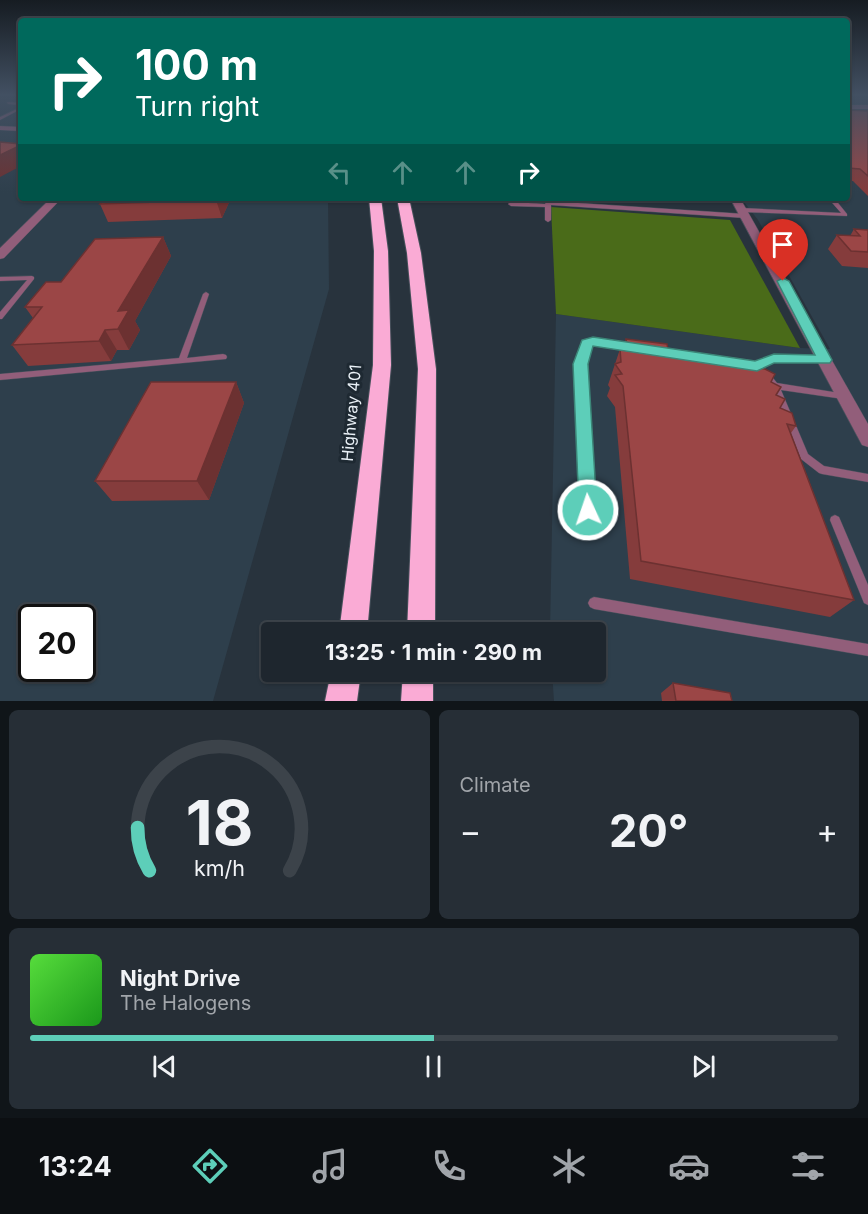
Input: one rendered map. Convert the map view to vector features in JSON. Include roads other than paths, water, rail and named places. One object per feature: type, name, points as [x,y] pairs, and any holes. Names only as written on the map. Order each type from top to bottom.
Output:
[{"type":"highway","name":"Highway 401","points":[[354,622],[382,365],[381,251],[375,201]]},
{"type":"highway","points":[[404,201],[414,253],[427,369],[421,622]]},
{"type":"highway","points":[[341,701],[344,682]]},
{"type":"highway","points":[[417,701],[418,682]]},
{"type":"street","points":[[0,128],[18,129]]},
{"type":"street","points":[[0,255],[54,201]]},
{"type":"street","points":[[741,208],[868,440]]},
{"type":"lane","points":[[548,220],[548,203],[741,208],[845,215],[833,201]]},
{"type":"lane","points":[[511,204],[548,206]]},
{"type":"lane","points":[[0,279],[32,278],[0,317]]},
{"type":"lane","points":[[182,361],[206,294]]},
{"type":"lane","points":[[588,510],[580,364],[583,349],[587,343],[593,341],[639,348]]},
{"type":"lane","points":[[650,349],[757,366],[775,386],[804,456],[812,464],[833,473],[868,478]]},
{"type":"lane","points":[[0,377],[223,357]]},
{"type":"lane","points":[[757,366],[774,358],[825,360]]},
{"type":"lane","points":[[775,386],[845,397]]},
{"type":"lane","points":[[835,520],[868,599]]},
{"type":"lane","points":[[594,603],[868,651]]}]
